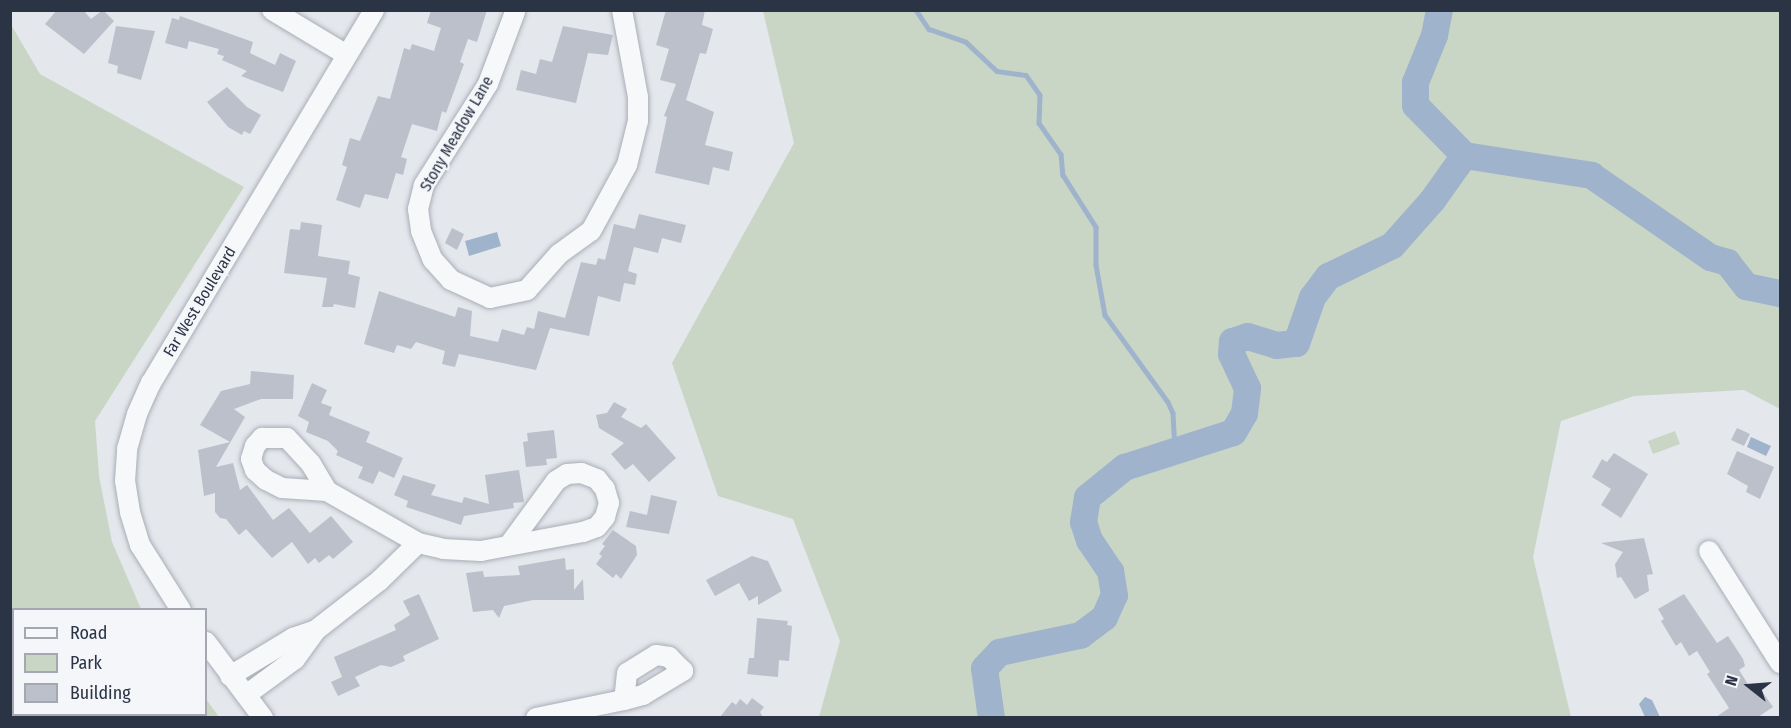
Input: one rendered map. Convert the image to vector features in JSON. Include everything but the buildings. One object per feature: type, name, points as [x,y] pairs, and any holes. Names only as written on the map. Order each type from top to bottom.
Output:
[{"type":"street","points":[[272,10],[347,55]]},
{"type":"street","name":"Far West Boulevard","points":[[180,608],[140,545],[130,512],[125,481],[132,432],[151,383],[374,10]]},
{"type":"street","name":"Stony Meadow Lane","points":[[521,11],[488,84],[424,185],[418,209],[421,231],[433,260],[451,280],[490,298],[527,290],[559,254],[591,231],[627,165],[638,121],[638,97],[622,10]]},
{"type":"street","points":[[327,491],[418,543],[481,551],[509,545],[597,526],[609,503],[605,489],[597,479],[581,473],[567,474],[556,481],[509,545]]},
{"type":"street","points":[[246,695],[295,659],[316,630],[380,581],[418,543]]},
{"type":"street","points":[[1709,551],[1780,663]]},
{"type":"street","points":[[231,676],[293,638],[316,630]]},
{"type":"street","points":[[207,643],[263,717]]},
{"type":"street","points":[[536,717],[624,700]]},
{"type":"green space","points":[[763,11],[1780,11],[1780,409],[1744,390],[1634,396],[1561,421],[1533,557],[1571,717],[819,717],[840,641],[793,519],[718,496],[672,363],[794,143]]},
{"type":"green space","points":[[10,23],[40,74],[244,187],[95,421],[99,476],[112,542],[141,608],[12,608],[12,716],[207,716],[207,700],[219,717],[11,717]]},
{"type":"green space","points":[[1675,431],[1680,444],[1653,454],[1648,441]]},
{"type":"water","points":[[497,232],[501,246],[469,256],[465,241]]},
{"type":"water","points":[[1751,437],[1771,446],[1766,456],[1747,447]]},
{"type":"water","points":[[1645,697],[1652,700],[1660,717],[1645,717],[1639,704]]},
{"type":"waterway","points":[[916,10],[929,29],[966,42],[997,71],[1026,75],[1040,95],[1039,123],[1061,154],[1063,175],[1096,227],[1096,265],[1105,315],[1168,402],[1173,413],[1175,450]]},
{"type":"waterway","points":[[991,718],[984,668],[999,652],[1080,635],[1104,617],[1114,595],[1110,571],[1089,540],[1083,522],[1087,497],[1124,467],[1233,432],[1244,413],[1247,388],[1231,354],[1232,341],[1247,336],[1276,345],[1296,343],[1312,297],[1328,276],[1392,245],[1432,200],[1464,155],[1415,105],[1415,82],[1434,35],[1439,10]]},
{"type":"waterway","points":[[1464,155],[1591,175],[1710,257],[1727,262],[1746,286],[1780,293]]}]
